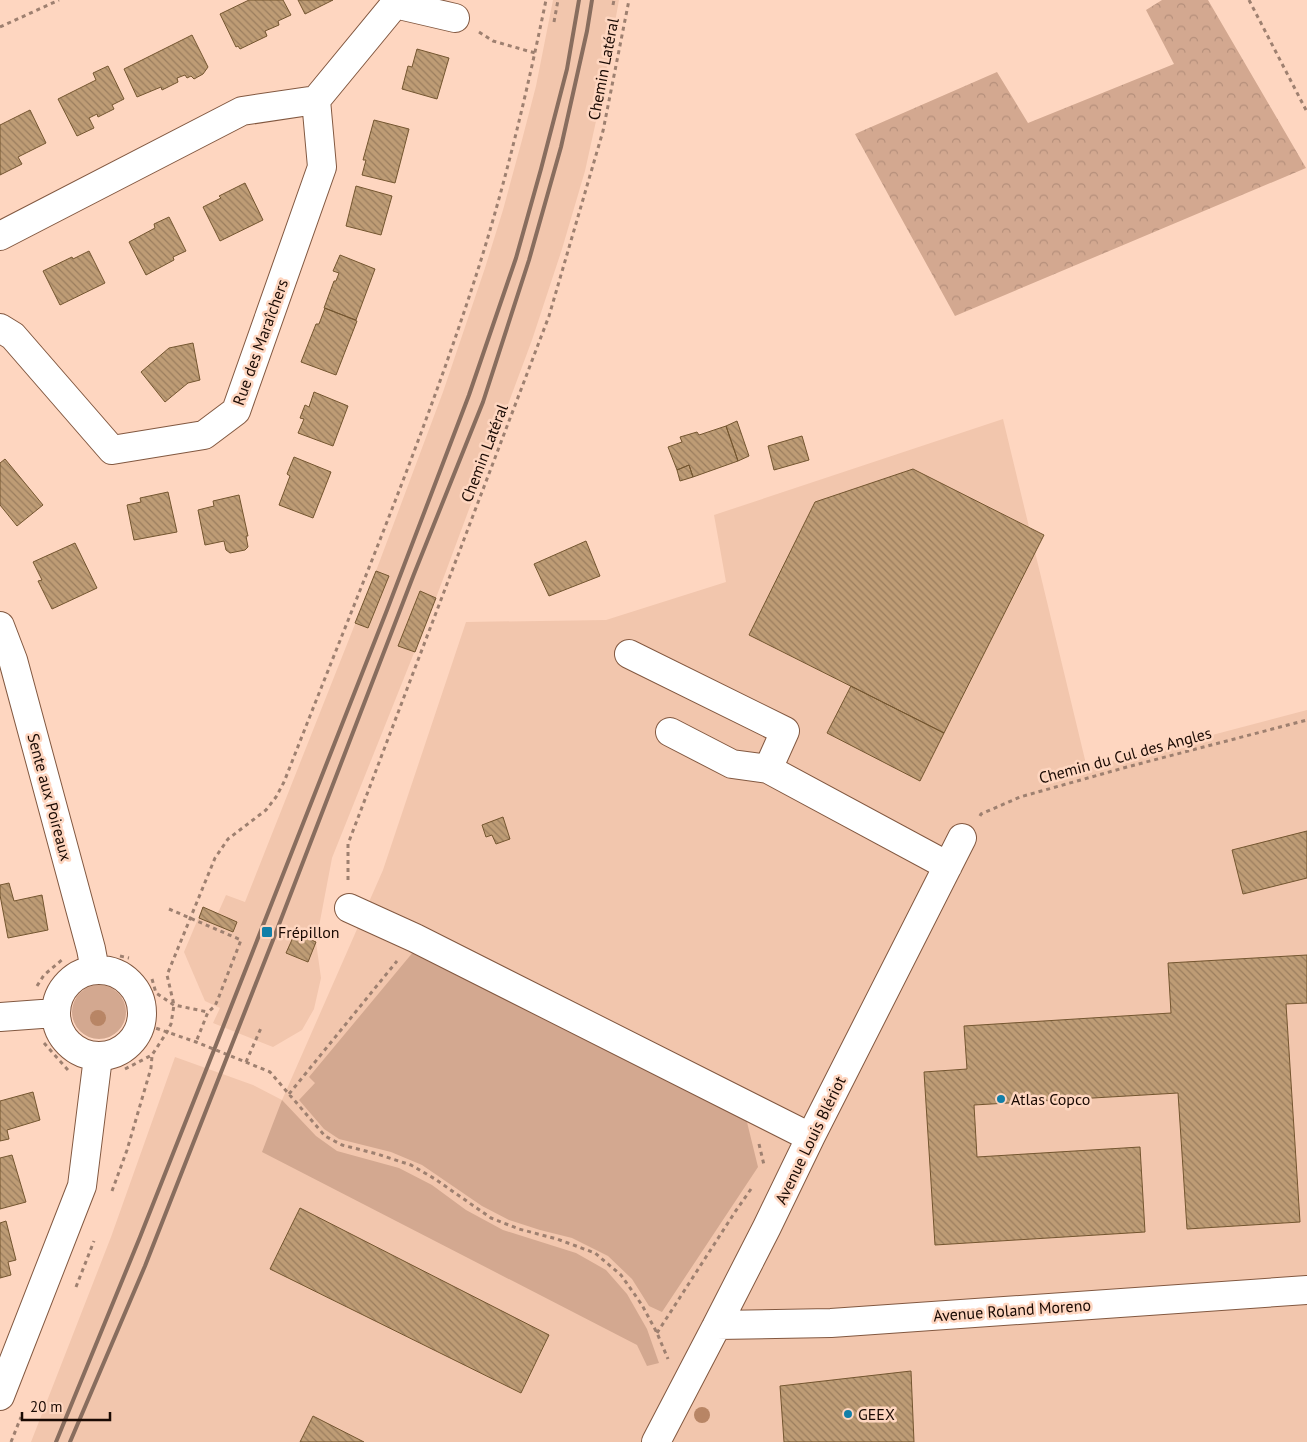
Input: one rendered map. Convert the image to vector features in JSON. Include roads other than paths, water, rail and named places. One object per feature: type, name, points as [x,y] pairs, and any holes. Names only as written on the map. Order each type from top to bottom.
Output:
[{"type":"street","points":[[0,236],[242,111],[316,100],[395,4],[455,18]]},
{"type":"street","name":"Rue des Maraîchers","points":[[0,328],[14,336],[112,450],[204,435],[236,411],[322,167],[316,100]]},
{"type":"street","name":"Sente aux Poireaux","points":[[0,626],[13,660],[95,970]]},
{"type":"street","points":[[629,654],[785,731],[768,769]]},
{"type":"street","points":[[670,732],[732,764],[768,769],[948,866]]},
{"type":"street","name":"Avenue Louis Blériot","points":[[656,1442],[717,1326],[962,838]]},
{"type":"street","points":[[348,908],[415,938],[811,1136]]},
{"type":"street","points":[[95,970],[107,970],[119,974],[138,993],[142,1006],[141,1023],[131,1043],[111,1055],[98,1057],[85,1055],[63,1039],[57,1027],[55,1013],[57,1000],[62,989],[71,979],[82,973],[95,970]]},
{"type":"street","points":[[0,1017],[55,1013]]},
{"type":"street","points":[[0,1396],[82,1186],[98,1057]]},
{"type":"street","name":"Avenue Roland Moreno","points":[[717,1326],[831,1323],[1307,1290]]},
{"type":"railway","points":[[56,1442],[214,1050],[387,610],[469,395],[516,258],[541,169],[567,69],[579,0]]},
{"type":"railway","points":[[70,1442],[145,1266],[414,574],[483,402],[529,260],[561,147],[587,31],[592,0]]},
{"type":"place","name":"Frépillon","points":[[267,932]]},
{"type":"place","name":"Atlas Copco","points":[[1001,1099]]},
{"type":"place","name":"GEEX","points":[[848,1414]]}]
